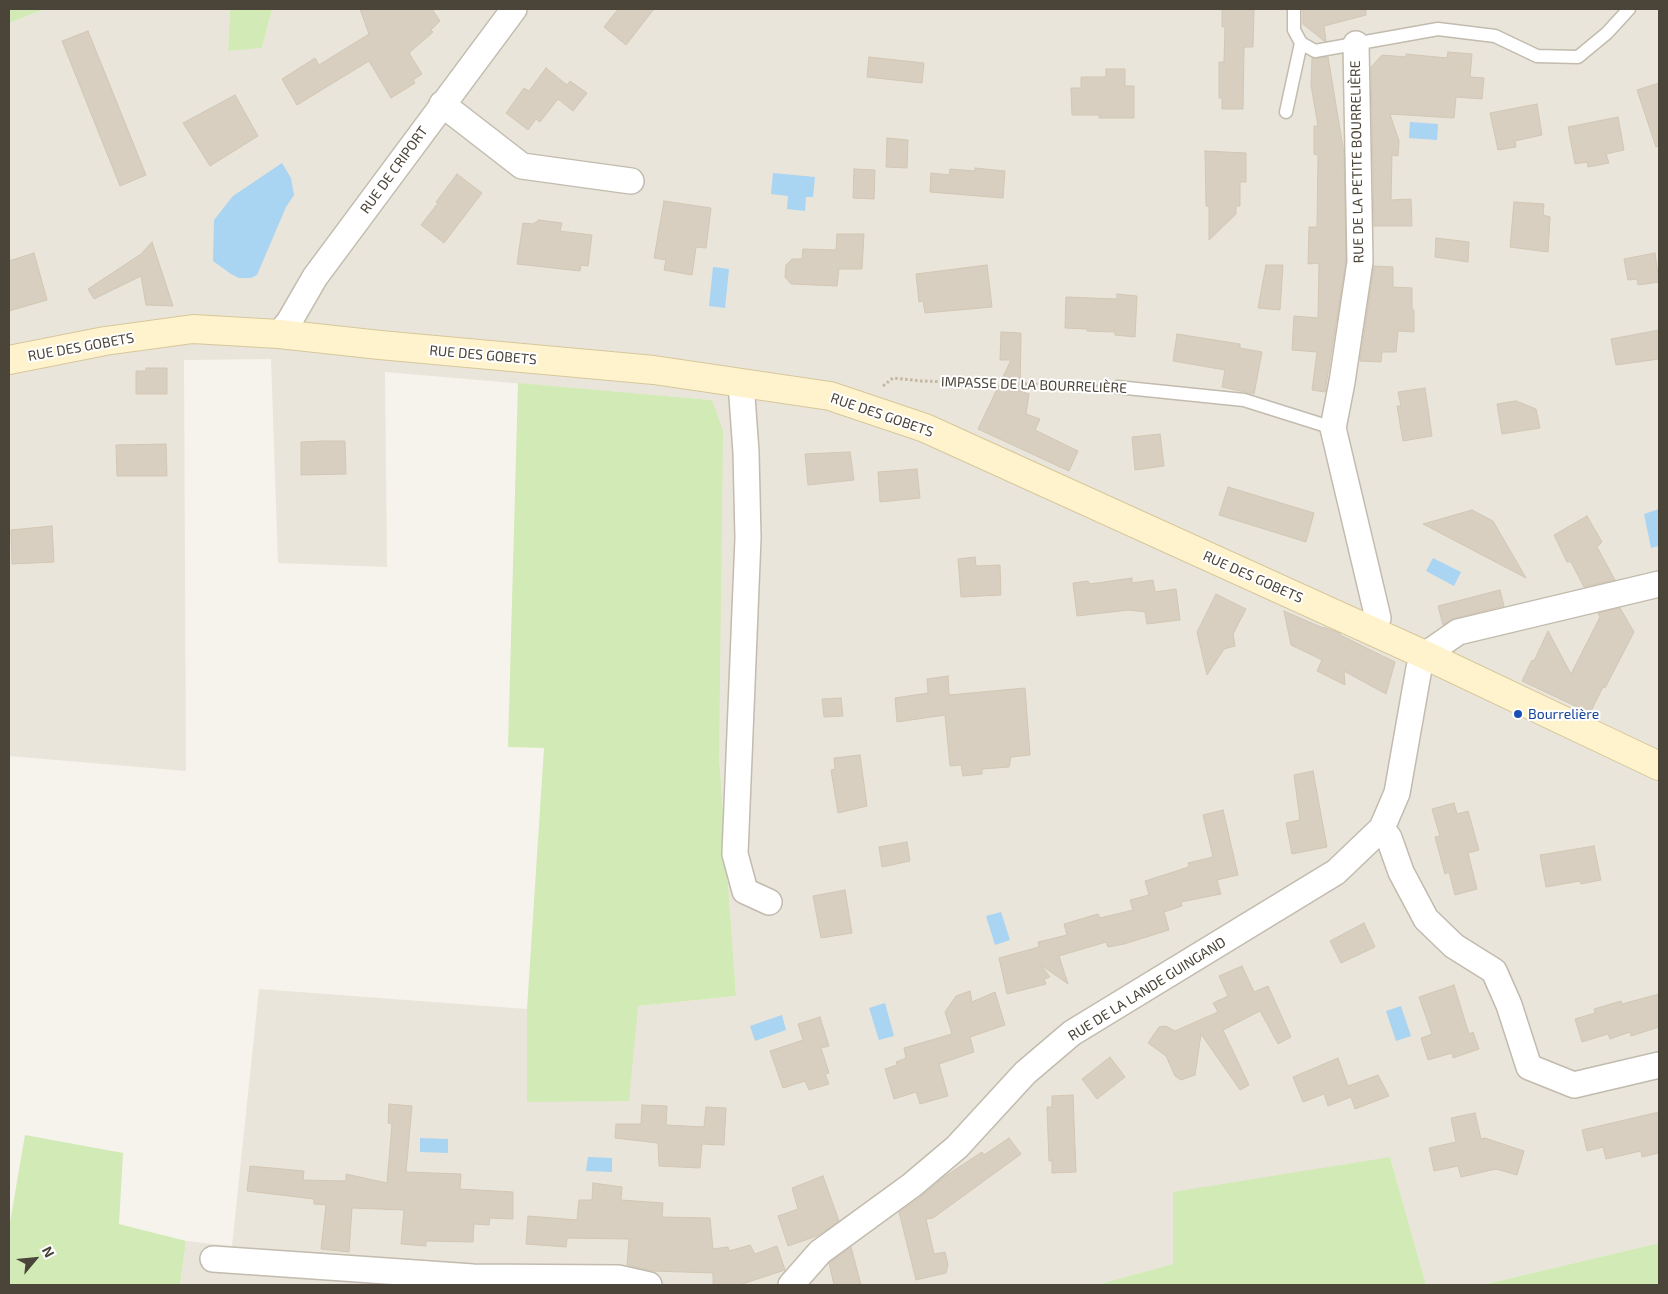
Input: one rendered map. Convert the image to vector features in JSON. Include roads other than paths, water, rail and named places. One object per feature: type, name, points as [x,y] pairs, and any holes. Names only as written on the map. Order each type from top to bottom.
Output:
[{"type":"main road","name":"RUE DES GOBETS","points":[[9,360],[105,341],[193,329],[279,334],[654,370],[830,396],[925,428],[1425,655],[1659,766]]},
{"type":"street","name":"RUE DE CRIPORT","points":[[279,334],[315,277],[514,9]]},
{"type":"street","name":"RUE DE LA PETITE BOURRELIÈRE","points":[[1356,44],[1360,262],[1333,428],[1378,618],[1373,632]]},
{"type":"street","points":[[442,104],[522,166],[631,181]]},
{"type":"street","points":[[740,383],[746,452],[748,538],[735,854],[745,891],[769,902]]},
{"type":"street","points":[[1425,655],[1458,632],[1659,584]]},
{"type":"street","name":"RUE DE LA LANDE GUINGAND","points":[[792,1285],[820,1252],[912,1185],[957,1147],[1025,1073],[1072,1033],[1336,872],[1382,828],[1397,793],[1419,668],[1425,655]]},
{"type":"street","points":[[1382,828],[1389,838],[1401,872],[1426,919],[1454,946],[1494,971],[1509,1006],[1529,1067],[1574,1085],[1659,1065]]},
{"type":"street","points":[[213,1259],[473,1277],[618,1278],[649,1285]]},
{"type":"lane","points":[[1286,112],[1301,43],[1294,30],[1294,9]]},
{"type":"lane","name":"RUE DE LA PETITE BOURRELIÈRE","points":[[1301,43],[1315,51],[1438,29],[1494,36],[1537,56],[1578,57],[1607,33],[1629,9]]},
{"type":"lane","name":"IMPASSE DE LA BOURRELIÈRE","points":[[1117,387],[1244,400],[1333,428]]},
{"type":"water","points":[[1410,122],[1438,124],[1437,140],[1409,138]]},
{"type":"water","points":[[282,163],[291,178],[294,195],[286,207],[257,275],[251,278],[239,278],[213,261],[214,220],[233,196]]},
{"type":"water","points":[[773,173],[815,177],[813,197],[806,197],[805,211],[787,209],[788,196],[771,194]]},
{"type":"water","points":[[713,267],[729,269],[725,308],[709,306]]},
{"type":"water","points":[[1659,509],[1659,546],[1651,548],[1644,514]]},
{"type":"water","points":[[1433,558],[1461,572],[1454,586],[1426,571]]},
{"type":"water","points":[[1001,912],[1010,940],[995,945],[986,916]]},
{"type":"water","points":[[885,1003],[894,1036],[879,1040],[869,1008]]},
{"type":"water","points":[[1401,1006],[1411,1036],[1396,1041],[1386,1011]]},
{"type":"water","points":[[782,1015],[786,1030],[755,1041],[750,1026]]},
{"type":"water","points":[[420,1138],[448,1139],[448,1153],[420,1152]]},
{"type":"water","points":[[588,1157],[612,1158],[612,1172],[586,1171]]},
{"type":"place","name":"Bourrelière","points":[[1518,714]]}]
